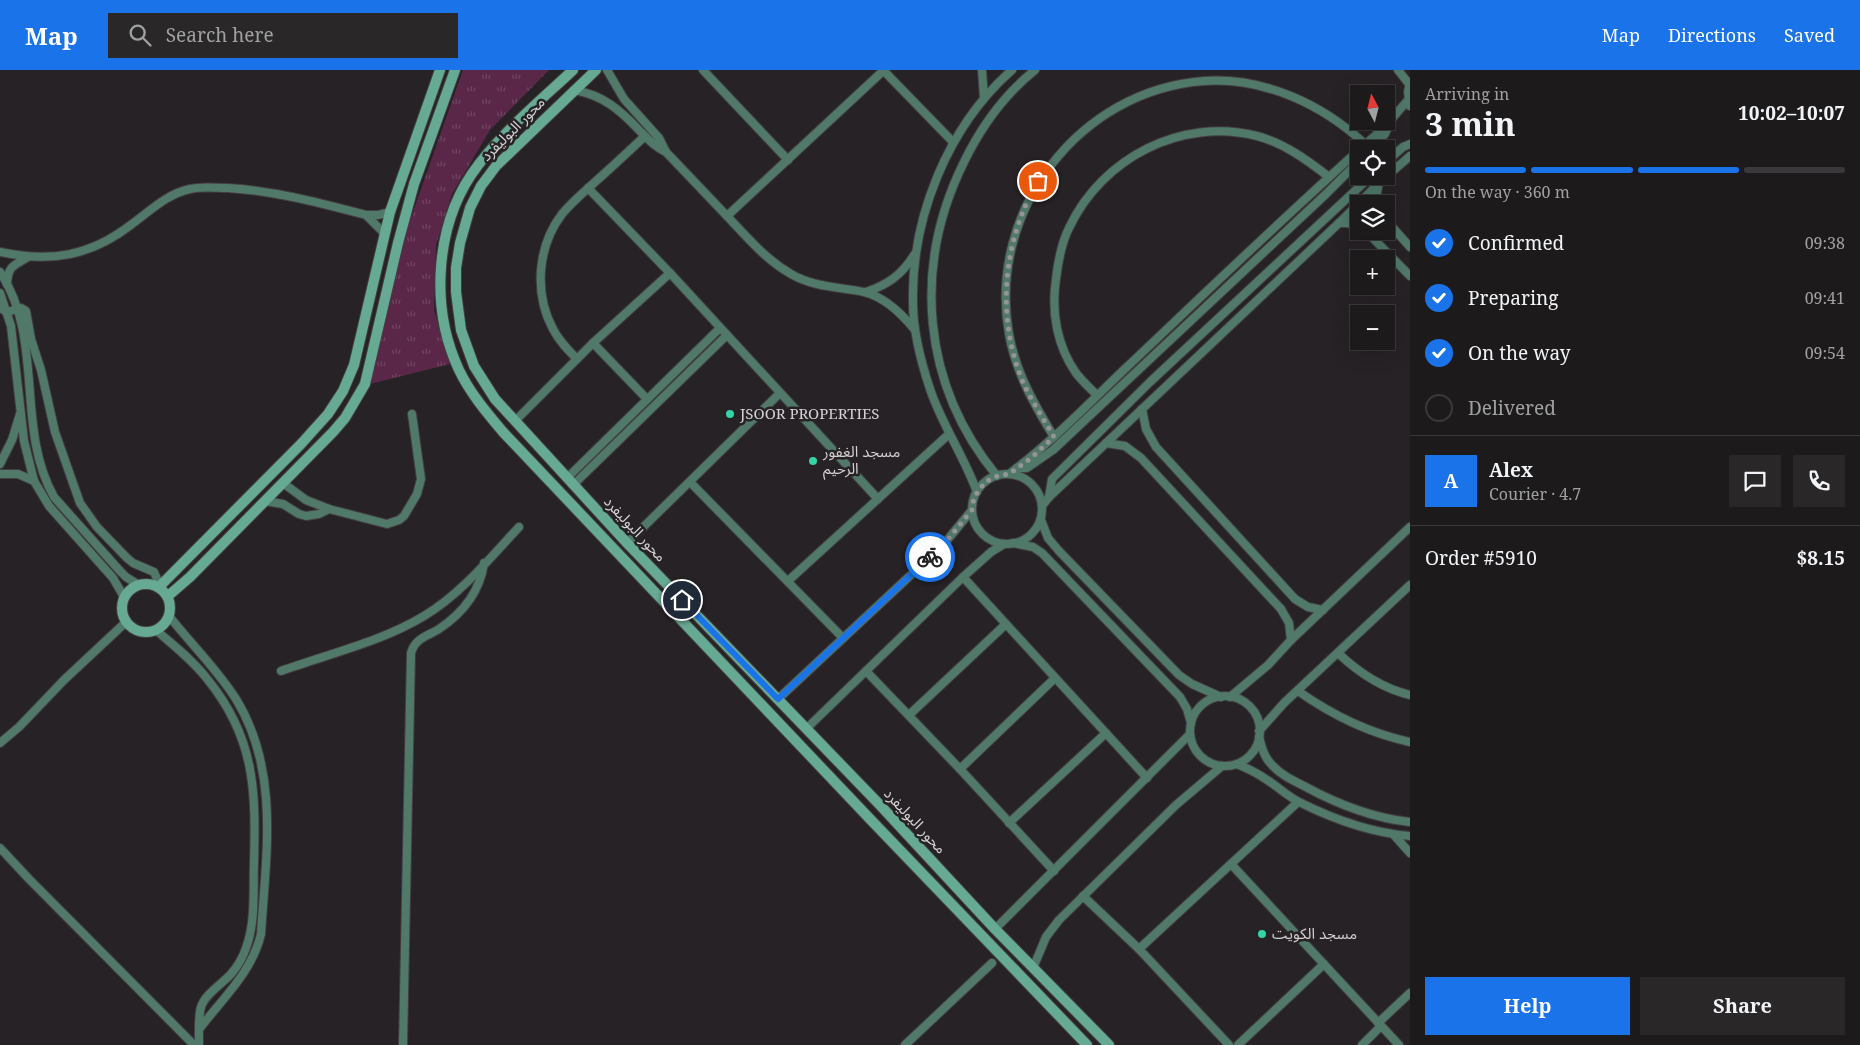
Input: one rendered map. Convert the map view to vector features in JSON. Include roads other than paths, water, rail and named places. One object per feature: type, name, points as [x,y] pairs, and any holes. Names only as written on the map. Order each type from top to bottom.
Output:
[{"type":"street","points":[[159,587],[301,444],[328,414],[343,391],[354,365],[390,212],[440,70]]},
{"type":"street","points":[[168,596],[265,502],[345,418],[365,384],[398,243],[414,184],[455,70]]},
{"type":"street","name":"محور البوليفرد","points":[[573,70],[513,126],[478,164],[464,186],[453,210],[446,234],[441,289],[447,334],[460,372],[478,400],[503,432],[870,820],[1087,1045]]},
{"type":"street","name":"محور البوليفرد","points":[[596,70],[504,156],[488,176],[470,208],[460,243],[456,268],[456,292],[458,318],[464,343],[474,366],[495,399],[627,543],[778,699],[1032,968],[1109,1045]]},
{"type":"street","points":[[608,70],[624,99],[659,138],[666,152]]},
{"type":"street","points":[[703,70],[788,160]]},
{"type":"street","points":[[710,76],[717,70]]},
{"type":"street","points":[[727,216],[884,70],[953,142]]},
{"type":"street","points":[[982,70],[984,98]]},
{"type":"street","points":[[977,492],[968,468],[949,434],[930,389],[915,330],[913,277],[923,219],[953,142],[984,98],[1012,70]]},
{"type":"street","points":[[997,476],[974,444],[960,419],[945,382],[932,323],[932,269],[935,243],[946,204],[970,150],[995,111],[1035,70]]},
{"type":"street","points":[[1372,140],[1409,103],[1410,83],[1398,70]]},
{"type":"street","points":[[1054,437],[1030,397],[1017,366],[1009,332],[1006,290],[1011,250],[1024,207],[1047,169],[1071,142],[1115,110],[1136,98],[1166,88],[1205,81],[1262,87],[1299,99],[1333,117],[1356,140]]},
{"type":"street","points":[[574,90],[591,94],[612,104],[656,146],[666,152],[769,259],[793,275],[814,284],[866,292],[881,299],[894,308],[915,330]]},
{"type":"street","points":[[1097,395],[1077,374],[1066,355],[1058,336],[1054,315],[1054,293],[1061,250],[1068,229],[1092,191],[1108,175],[1130,157],[1154,144],[1181,135],[1234,132],[1258,136],[1281,144],[1329,177]]},
{"type":"street","points":[[577,359],[564,346],[550,322],[541,295],[540,276],[545,250],[555,225],[572,203],[645,136]]},
{"type":"street","points":[[1395,154],[1410,144]]},
{"type":"street","points":[[1395,169],[1410,156]]},
{"type":"street","points":[[778,699],[944,544],[972,510],[977,492],[985,482],[997,476],[1009,474],[1054,437],[1329,177],[1350,160]]},
{"type":"street","points":[[1018,468],[1027,468],[1053,450],[1350,170]]},
{"type":"street","points":[[1049,497],[1052,479],[1150,382],[1361,185]]},
{"type":"street","points":[[1042,506],[1106,442],[1377,185]]},
{"type":"street","points":[[588,188],[670,273],[878,499]]},
{"type":"street","points":[[0,252],[28,256],[63,256],[88,249],[112,238],[174,194],[192,189],[237,189],[285,195],[366,215],[390,212]]},
{"type":"street","points":[[366,215],[385,234]]},
{"type":"street","points":[[1339,223],[1350,224]]},
{"type":"street","points":[[1395,230],[1410,247]]},
{"type":"street","points":[[1375,240],[1410,276]]},
{"type":"street","points":[[866,292],[883,286],[896,277],[908,266],[916,252]]},
{"type":"street","points":[[7,284],[8,273],[12,266],[28,256]]},
{"type":"street","points":[[0,272],[7,284],[23,332],[35,449],[46,483],[54,497],[120,571],[140,585]]},
{"type":"street","points":[[515,421],[593,343],[670,273]]},
{"type":"street","points":[[0,296],[11,326],[24,442],[34,481],[49,506],[113,578],[120,587],[124,597]]},
{"type":"street","points":[[4,310],[23,308],[26,313],[55,432],[80,503],[97,527],[127,558],[133,563],[154,572],[159,587]]},
{"type":"street","points":[[570,481],[647,399],[720,328]]},
{"type":"street","points":[[570,481],[727,335]]},
{"type":"street","points":[[593,343],[647,399]]},
{"type":"street","points":[[627,543],[780,393]]},
{"type":"street","points":[[0,464],[12,440],[21,409]]},
{"type":"street","points":[[1142,409],[1146,429],[1156,447],[1295,598],[1308,607],[1323,610]]},
{"type":"street","points":[[283,483],[306,500],[329,509],[387,524],[393,523],[404,516],[417,494],[421,479],[412,414]]},
{"type":"street","points":[[788,581],[949,434]]},
{"type":"street","points":[[1106,442],[1125,446],[1141,458],[1281,609],[1289,624],[1291,640]]},
{"type":"street","points":[[0,474],[18,474],[34,481]]},
{"type":"street","points":[[1009,474],[1023,478],[1034,486],[1041,499],[1041,520],[1048,538],[1179,675],[1192,684],[1239,700],[1248,705],[1258,722],[1263,751],[1271,764],[1282,774],[1328,799],[1362,812],[1410,822]]},
{"type":"street","points":[[690,482],[844,638]]},
{"type":"street","points":[[265,502],[283,504],[298,514],[306,516],[319,514],[329,509]]},
{"type":"street","points":[[972,510],[975,524],[990,540],[1032,547],[1042,553],[1180,697],[1187,709],[1191,723]]},
{"type":"street","points":[[806,729],[991,552],[1008,543],[1030,536],[1041,520]]},
{"type":"street","points":[[281,671],[377,637],[423,616],[454,593],[520,527]]},
{"type":"street","points":[[1410,527],[1291,640],[1268,665],[1226,697],[1206,702],[1194,715],[1191,723],[1190,734],[1192,744],[1197,752],[1212,764],[1222,766],[1237,764],[1252,754],[1259,734],[1272,716],[1410,585]]},
{"type":"street","points":[[403,1045],[411,652],[418,640],[441,628],[467,604],[479,584],[484,563]]},
{"type":"street","points":[[180,566],[190,576]]},
{"type":"street","points":[[963,577],[1148,778]]},
{"type":"street","points":[[152,584],[159,587],[168,596],[170,602],[169,616],[162,627],[148,632],[132,628],[126,622],[123,614],[122,605],[124,597],[133,587],[140,585],[152,584]]},
{"type":"street","points":[[169,616],[214,669],[244,712],[260,757],[268,804],[261,934],[258,946],[244,974],[200,1028]]},
{"type":"street","points":[[0,743],[19,727],[64,680],[126,622]]},
{"type":"street","points":[[909,715],[1006,624]]},
{"type":"street","points":[[156,630],[207,678],[235,718],[244,741],[254,790],[253,902],[247,946],[242,958],[232,972],[203,1002],[200,1008],[199,1045]]},
{"type":"street","points":[[1338,653],[1355,669],[1374,682],[1410,695]]},
{"type":"street","points":[[866,671],[1054,871]]},
{"type":"street","points":[[960,769],[1055,678]]},
{"type":"street","points":[[1298,690],[1323,708],[1350,722],[1378,734],[1410,742]]},
{"type":"street","points":[[1009,823],[1106,733]]},
{"type":"street","points":[[996,929],[1190,734]]},
{"type":"street","points":[[1237,764],[1263,777],[1298,802],[1357,825],[1394,835],[1410,836]]},
{"type":"street","points":[[1032,968],[1052,928],[1176,805],[1222,766]]},
{"type":"street","points":[[1139,949],[1298,802]]},
{"type":"street","points":[[1394,835],[1410,853]]},
{"type":"street","points":[[0,848],[194,1045]]},
{"type":"street","points":[[1231,864],[1399,1045]]},
{"type":"street","points":[[1083,896],[1139,949],[1229,1045]]},
{"type":"street","points":[[905,1045],[992,963]]},
{"type":"street","points":[[1238,1045],[1324,964]]},
{"type":"street","points":[[1362,1045],[1410,993]]},
{"type":"place","name":"JSOOR PROPERTIES","points":[[730,414]]},
{"type":"place","name":"مسجد الغفور الرحيم","points":[[813,461]]},
{"type":"place","name":"مسجد الكويت","points":[[1262,934]]}]
